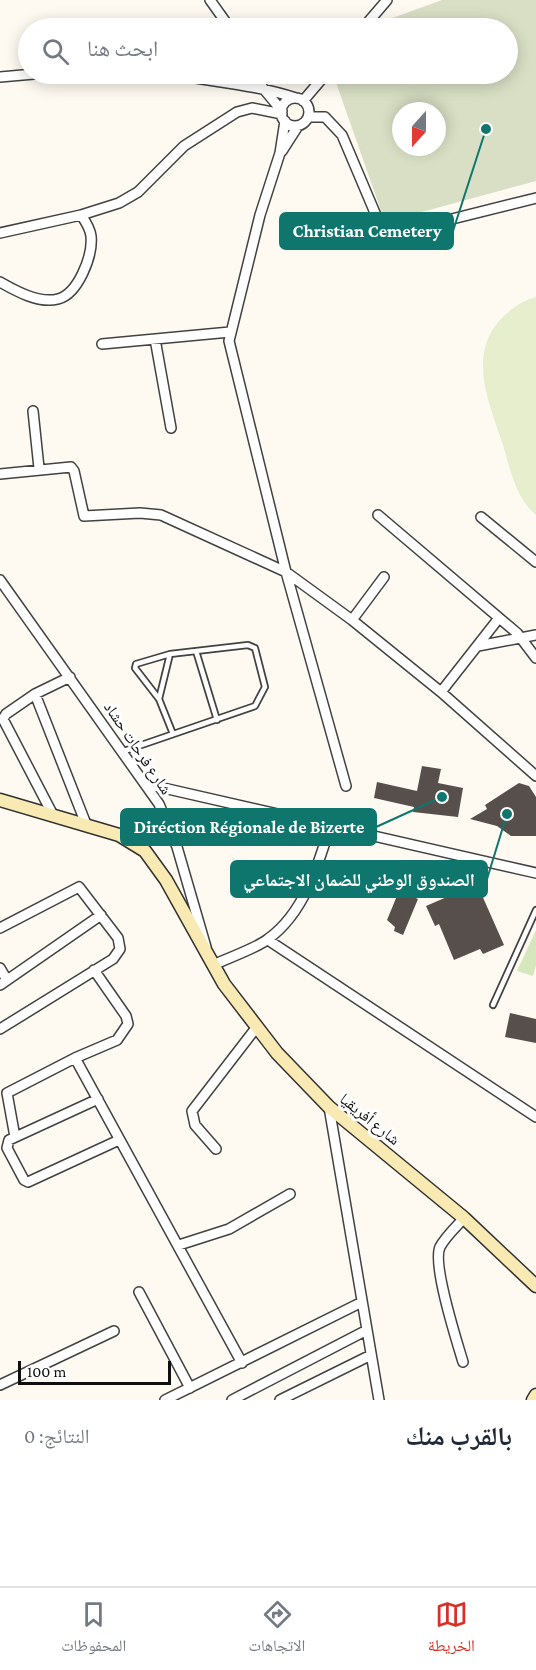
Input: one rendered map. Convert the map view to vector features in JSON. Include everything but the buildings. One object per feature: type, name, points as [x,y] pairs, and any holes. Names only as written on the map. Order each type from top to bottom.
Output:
[{"type":"street","points":[[210,0],[223,18]]},
{"type":"street","points":[[372,18],[387,0]]},
{"type":"street","points":[[0,77],[18,75]]},
{"type":"street","points":[[225,84],[262,87],[300,99],[309,110],[309,117]]},
{"type":"street","points":[[262,84],[283,115],[298,126]]},
{"type":"street","points":[[316,84],[300,99],[288,100],[283,115],[280,153],[260,215],[230,332],[230,352],[286,572],[346,786]]},
{"type":"street","points":[[0,233],[81,215],[118,203],[138,192],[184,146],[237,112],[252,108],[283,115]]},
{"type":"street","points":[[280,153],[298,126],[309,117],[325,117],[342,135],[381,227],[388,235],[536,198]]},
{"type":"street","points":[[0,282],[47,301],[60,299],[69,293],[85,267],[91,242],[89,227],[81,215]]},
{"type":"street","points":[[102,344],[230,332]]},
{"type":"street","points":[[155,339],[171,428]]},
{"type":"street","points":[[33,411],[39,468]]},
{"type":"street","points":[[0,474],[67,466],[74,471],[84,516],[140,513],[161,515],[286,572],[352,620],[441,692],[536,776]]},
{"type":"street","points":[[378,516],[500,618],[522,638],[527,650],[536,658]]},
{"type":"street","points":[[481,517],[536,562]]},
{"type":"street","points":[[352,620],[384,578]]},
{"type":"street","name":"شارع فرحات حشاد","points":[[0,580],[124,751],[159,804],[177,847],[211,960]]},
{"type":"street","points":[[441,692],[500,618]]},
{"type":"street","points":[[477,646],[536,635]]},
{"type":"street","points":[[53,815],[3,723],[6,714],[35,694],[70,677]]},
{"type":"street","points":[[35,694],[86,824]]},
{"type":"street","points":[[146,784],[536,873]]},
{"type":"street","name":"شارع أفريقيا","points":[[0,800],[86,824],[119,836],[145,851],[166,880],[211,960],[256,1028],[329,1107],[464,1218],[536,1286]]},
{"type":"street","points":[[211,960],[268,940],[306,892],[330,826]]},
{"type":"street","points":[[0,928],[79,887],[118,938],[120,949],[112,959],[0,1029]]},
{"type":"street","points":[[0,968],[3,982],[101,915]]},
{"type":"street","points":[[268,940],[536,1117]]},
{"type":"street","points":[[15,1137],[7,1093],[75,1058],[117,1040],[128,1024],[126,1016],[94,970]]},
{"type":"street","points":[[216,1149],[195,1125],[192,1111],[256,1028]]},
{"type":"street","points":[[75,1058],[242,1363]]},
{"type":"street","points":[[98,1099],[15,1137],[7,1142],[7,1148],[24,1180],[28,1182],[118,1140]]},
{"type":"street","points":[[329,1107],[379,1400]]},
{"type":"street","points":[[178,1245],[229,1229],[290,1194]]},
{"type":"street","points":[[464,1218],[443,1242],[438,1253],[450,1318],[464,1362]]},
{"type":"street","points":[[139,1292],[190,1388]]},
{"type":"street","points":[[165,1400],[362,1302]]},
{"type":"street","points":[[232,1400],[367,1330]]},
{"type":"street","points":[[0,1385],[114,1331]]},
{"type":"street","points":[[280,1400],[371,1355]]},
{"type":"street","points":[[533,1400],[536,1395]]},
{"type":"lane","points":[[124,751],[255,706],[262,698],[265,687],[259,656],[255,648],[248,645],[170,654],[142,660],[136,664],[135,668],[159,699],[173,734]]},
{"type":"lane","points":[[196,651],[217,720]]},
{"type":"lane","points":[[159,699],[170,654]]},
{"type":"lane","points":[[493,1005],[536,910]]},
{"type":"green space","points":[[442,0],[536,0],[536,181],[385,222],[337,84],[518,84],[518,18],[392,18]]},
{"type":"green space","points":[[536,297],[536,515],[523,501],[515,483],[488,398],[483,367],[484,351],[489,336],[498,322],[515,307]]},
{"type":"green space","points":[[536,930],[536,965],[533,976],[517,971]]},
{"type":"place","name":"Christian Cemetery","points":[[486,129]]},
{"type":"place","name":"Diréction Régionale de Bizerte","points":[[442,797]]},
{"type":"place","name":"الصندوق الوطني للضمان الاجتماعي","points":[[507,814]]}]
